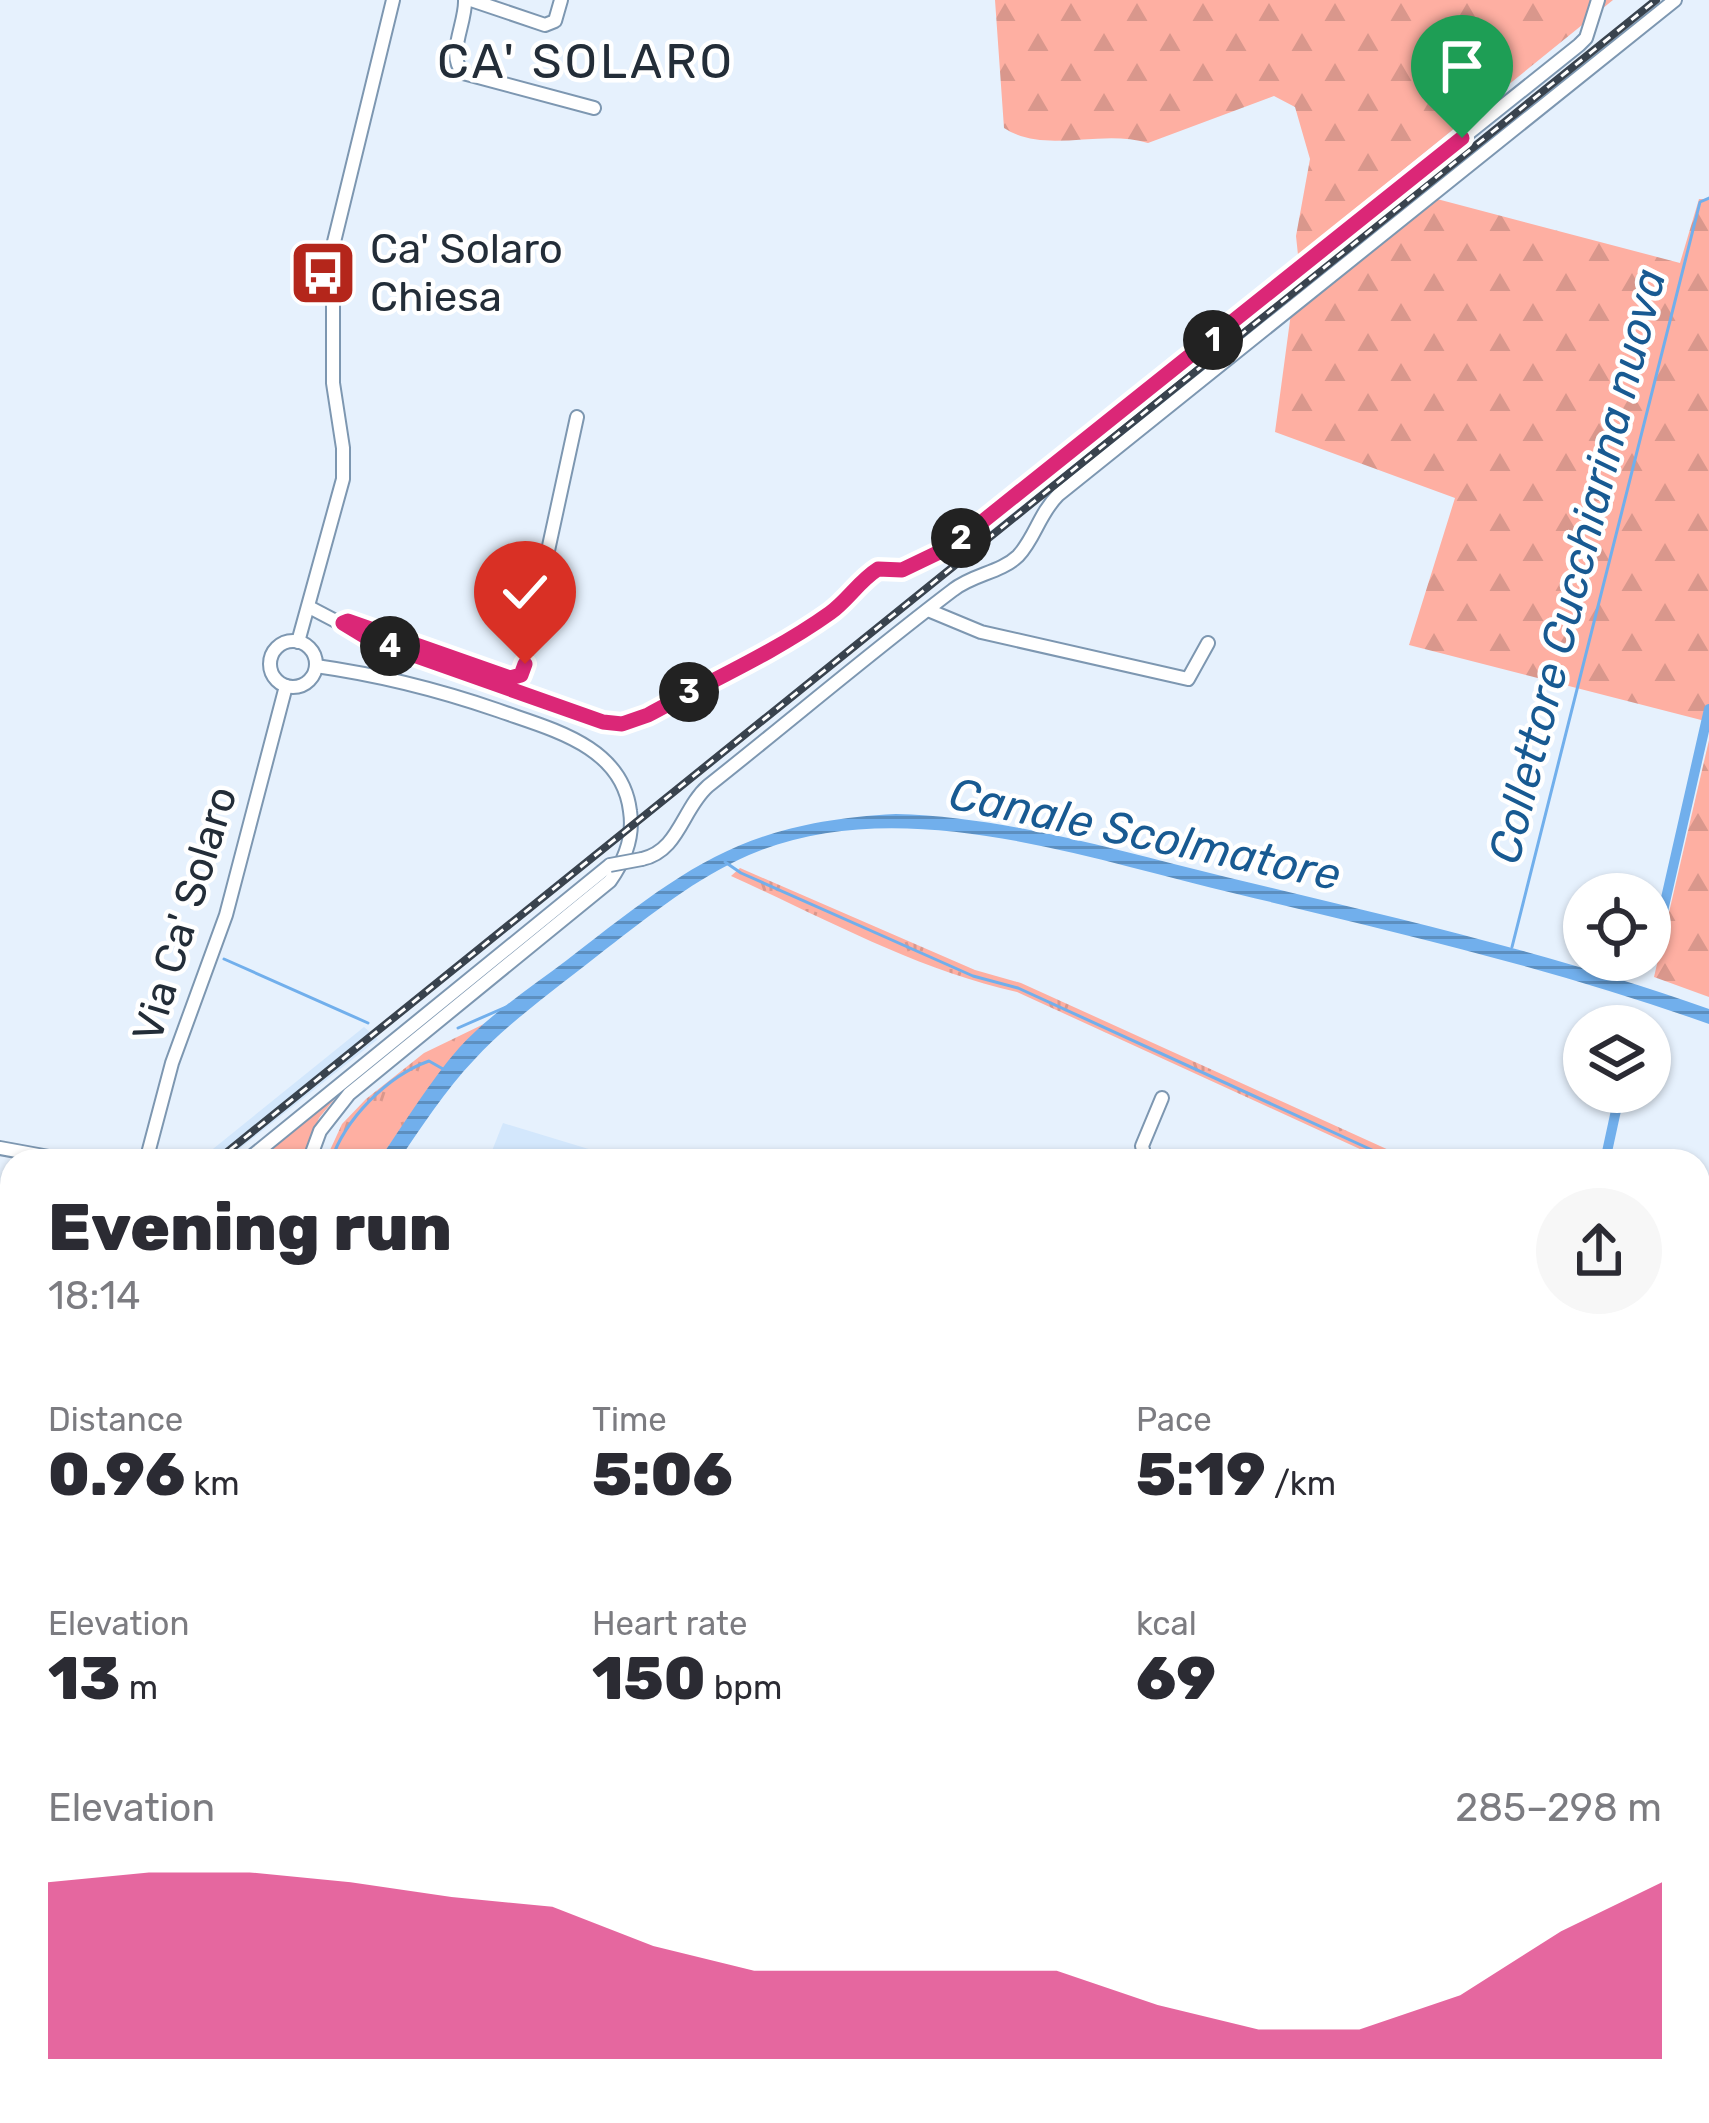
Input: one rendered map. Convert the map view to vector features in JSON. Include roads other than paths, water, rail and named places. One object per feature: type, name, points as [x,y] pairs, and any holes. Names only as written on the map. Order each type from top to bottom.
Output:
[{"type":"street","name":"Via Ca' Solaro","points":[[149,1149],[172,1064],[226,915],[286,686],[275,678],[271,658],[278,646],[298,641],[343,479],[332,356],[333,246],[393,0]]},
{"type":"street","points":[[561,0],[555,21],[545,25],[468,0],[455,57],[458,68],[594,108]]},
{"type":"street","points":[[309,608],[371,640],[603,722],[622,724],[648,715],[811,626],[850,598],[861,581],[878,569],[902,570],[952,546],[1579,45],[1586,38],[1598,0]]},
{"type":"street","points":[[260,1149],[610,865],[653,856],[673,841],[686,812],[708,786],[968,578],[1013,561],[1029,542],[1043,510],[1058,495],[1675,0]]},
{"type":"street","points":[[343,623],[510,678],[521,675],[578,417]]},
{"type":"street","points":[[928,610],[981,632],[1188,679],[1208,643]]},
{"type":"street","points":[[286,686],[309,680],[316,666],[310,648],[298,641]]},
{"type":"street","points":[[313,1149],[320,1131],[349,1094],[610,881],[628,848],[632,818],[623,783],[614,769],[578,741],[404,679],[316,666]]},
{"type":"street","points":[[1143,1149],[1162,1097]]},
{"type":"water","points":[[896,814],[980,821],[1063,837],[1563,963],[1563,978],[1057,849],[993,837],[868,829],[807,837],[749,855],[675,898],[505,1030],[453,1084],[407,1149],[386,1149],[459,1048],[511,1002],[682,876],[717,856],[795,827]]},
{"type":"water","points":[[1575,981],[1624,981],[1709,1009],[1709,1024],[1671,1012],[1671,1005],[1651,1005]]},
{"type":"waterway","name":"Collettore Cucchiarina nuova","points":[[1512,947],[1700,202],[1709,198]]},
{"type":"waterway","points":[[1671,876],[1709,709]]},
{"type":"waterway","points":[[725,862],[973,976],[1018,988],[1370,1149]]},
{"type":"waterway","points":[[224,959],[368,1023]]},
{"type":"waterway","points":[[458,1028],[506,1007]]},
{"type":"waterway","points":[[336,1149],[357,1115],[383,1088],[429,1061],[443,1069]]},
{"type":"waterway","points":[[1608,1149],[1615,1113]]},
{"type":"railway","points":[[231,1149],[1656,0]]},
{"type":"place","name":"Ca' Solaro Chiesa","points":[[323,273]]},
{"type":"district","name":"CA' SOLARO","points":[[586,61]]},
{"type":"water label","name":"Canale Scolmatore","points":[[1145,834]]}]
